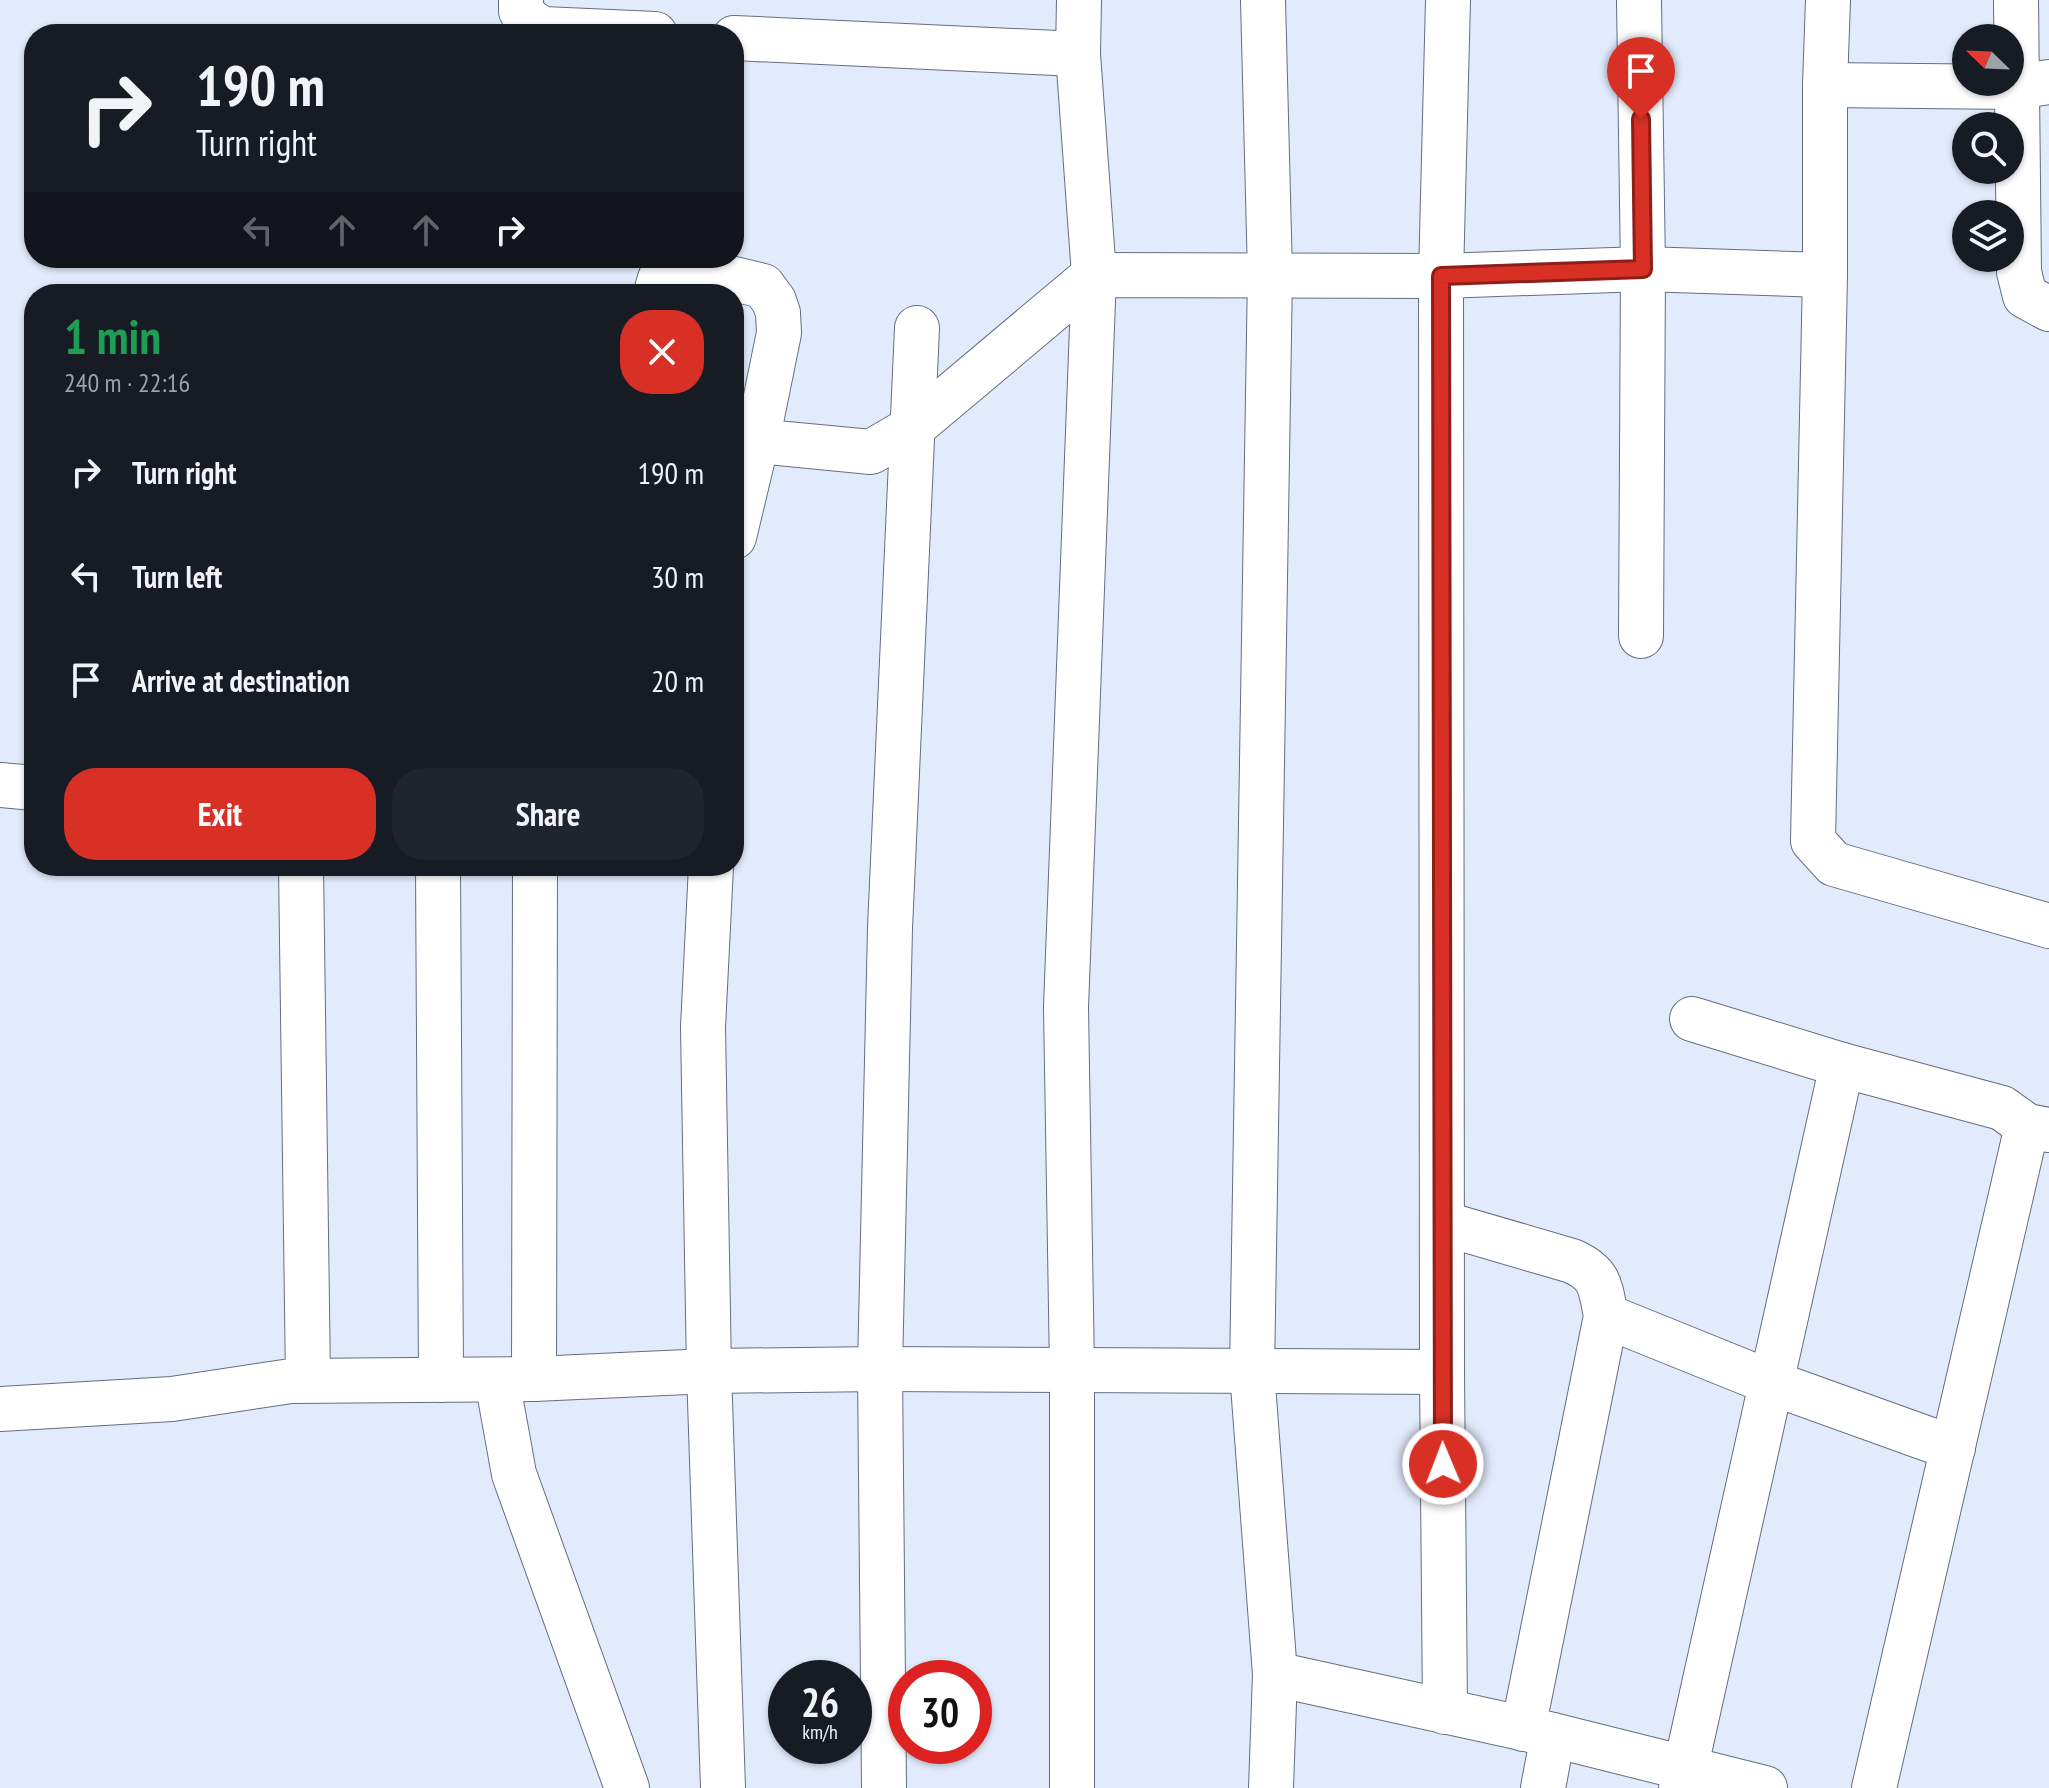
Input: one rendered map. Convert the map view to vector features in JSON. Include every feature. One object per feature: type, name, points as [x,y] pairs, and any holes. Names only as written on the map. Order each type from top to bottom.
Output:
[{"type":"street","points":[[521,0],[521,11],[534,24]]},
{"type":"street","points":[[1072,1788],[1072,1370],[1066,1007],[1094,275],[1078,54],[1079,0]]},
{"type":"street","points":[[1263,0],[1270,274],[1252,1372],[1275,1674],[1271,1788]]},
{"type":"street","points":[[1445,1712],[1441,276],[1448,0]]},
{"type":"street","points":[[1639,0],[1643,269],[1641,636]]},
{"type":"street","points":[[1828,0],[1813,841],[1834,864],[2049,926]]},
{"type":"street","points":[[2016,0],[2033,85],[2019,272],[2025,296],[2049,309]]},
{"type":"street","points":[[744,38],[1078,54]]},
{"type":"street","points":[[1825,85],[2033,85]]},
{"type":"street","points":[[658,284],[660,275],[669,268]]},
{"type":"street","points":[[688,268],[763,286],[774,301],[779,333],[744,495]]},
{"type":"street","points":[[757,441],[871,452],[912,428],[1094,275],[1441,276],[1643,269],[1825,275]]},
{"type":"street","points":[[884,1788],[880,1369],[890,928],[917,328]]},
{"type":"street","points":[[0,785],[24,787]]},
{"type":"street","points":[[301,876],[308,1380]]},
{"type":"street","points":[[438,876],[441,1380]]},
{"type":"street","points":[[535,876],[514,1474],[627,1788]]},
{"type":"street","points":[[711,876],[703,1027],[709,1371],[723,1788]]},
{"type":"street","points":[[1692,1019],[1842,1065],[2002,1108],[2038,1128],[1953,1448],[1874,1788]]},
{"type":"street","points":[[1683,1778],[1842,1065]]},
{"type":"street","points":[[1442,1223],[1587,1268],[1599,1280],[1606,1316],[1538,1732],[1543,1788]]},
{"type":"street","points":[[1606,1316],[1772,1383],[1953,1448]]},
{"type":"street","points":[[0,1409],[172,1399],[308,1380],[515,1379],[709,1371],[880,1369],[1442,1372]]},
{"type":"street","points":[[1275,1674],[1538,1732],[1683,1778],[1765,1788]]},
{"type":"route","points":[[1443,1464],[1441,276],[1643,269],[1641,119]]}]
